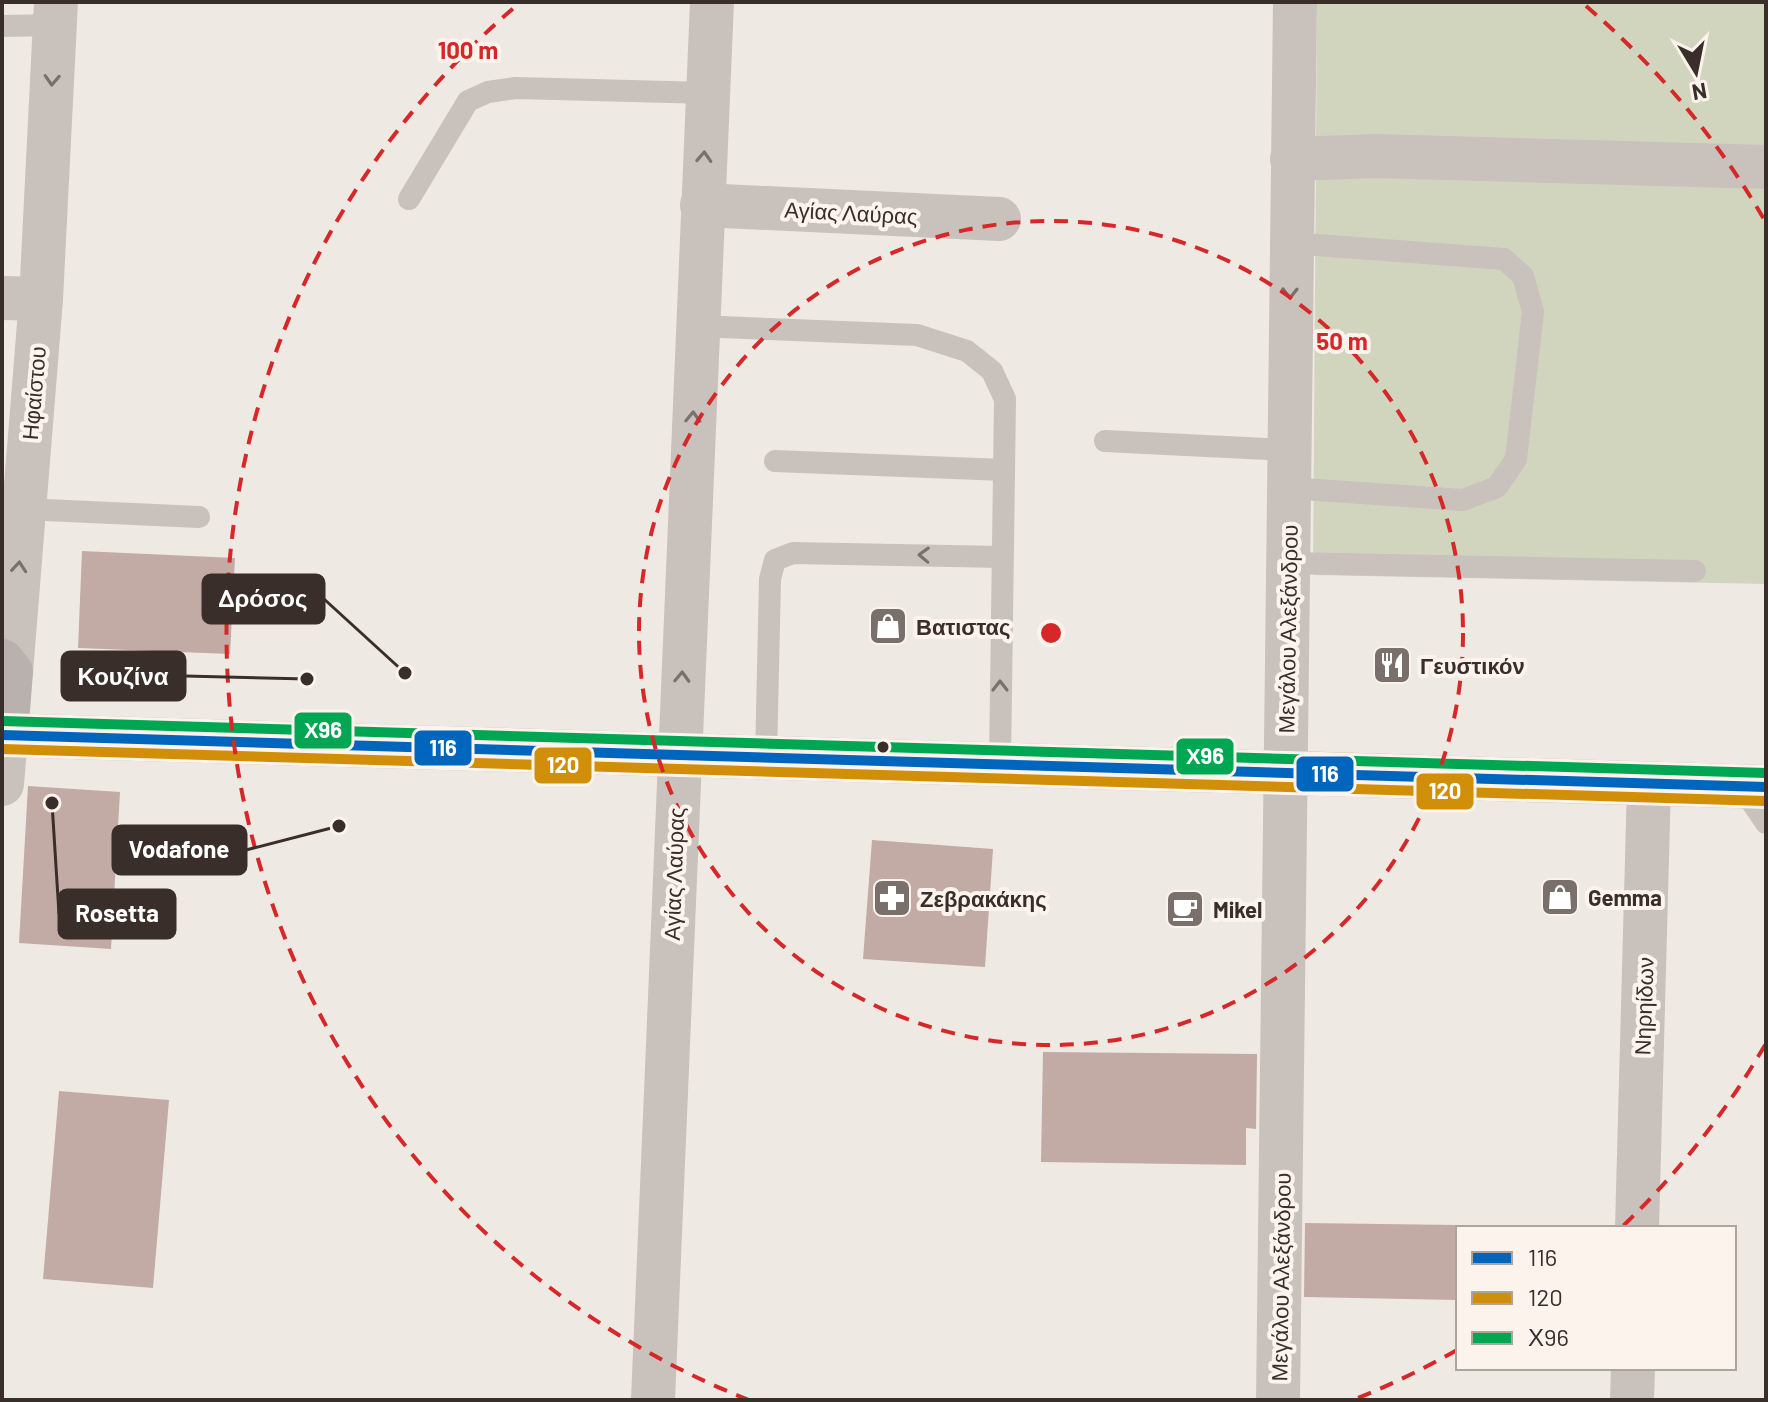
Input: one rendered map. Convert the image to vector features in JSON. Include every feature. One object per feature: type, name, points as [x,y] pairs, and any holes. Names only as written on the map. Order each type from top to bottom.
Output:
[{"type":"main road","name":"Ηφαίστου","points":[[4,735],[6,666]]},
{"type":"main road","points":[[4,735],[1753,787]]},
{"type":"street","name":"Αγίας Λαύρας","points":[[653,1400],[712,2]]},
{"type":"street","name":"Μεγάλου Αλεξάνδρου","points":[[1278,1400],[1295,2]]},
{"type":"street","name":"Ηφαίστου","points":[[6,666],[24,509],[21,298],[56,14]]},
{"type":"street","points":[[1292,159],[1377,156],[1766,167]]},
{"type":"street","name":"Αγίας Λαύρας","points":[[702,205],[999,219]]},
{"type":"street","name":"Ηφαίστου","points":[[2,784],[4,735]]},
{"type":"street","name":"Νηρηίδων","points":[[1637,1226],[1649,784]]},
{"type":"street","points":[[1632,1400],[1633,1370]]},
{"type":"lane","points":[[2,26],[56,14]]},
{"type":"lane","points":[[409,199],[468,101],[488,92],[516,88],[708,93]]},
{"type":"lane","points":[[1105,441],[1463,500],[1497,487],[1516,459],[1533,312],[1523,276],[1504,259],[1290,243]]},
{"type":"lane","points":[[697,326],[917,335],[967,351],[992,371],[1005,399],[1000,764]]},
{"type":"lane","points":[[775,461],[1004,470]]},
{"type":"lane","points":[[24,509],[199,517]]},
{"type":"lane","points":[[766,758],[770,579],[775,560],[793,553],[1002,557]]},
{"type":"lane","points":[[1288,563],[1695,571]]},
{"type":"lane","points":[[1753,787],[1766,823]]},
{"type":"green space","points":[[1317,2],[1766,2],[1766,584],[1313,575]]},
{"type":"building","points":[[82,551],[235,558],[230,654],[78,648]]},
{"type":"building","points":[[28,786],[120,792],[111,949],[19,943]]},
{"type":"building","points":[[872,840],[993,849],[985,967],[863,959]]},
{"type":"building","points":[[1043,1052],[1257,1054],[1256,1129],[1246,1128],[1246,1165],[1041,1162]]},
{"type":"building","points":[[59,1091],[169,1100],[153,1288],[43,1279]]},
{"type":"building","points":[[1305,1223],[1458,1225],[1456,1300],[1304,1297]]},
{"type":"transit line","name":"Χ96","points":[[2,721],[1766,773]]},
{"type":"transit line","name":"116","points":[[2,735],[1766,787]]},
{"type":"transit line","name":"120","points":[[2,749],[1766,801]]},
{"type":"place","name":"Βατιστας","points":[[888,626]]},
{"type":"place","name":"Γευστικόν","points":[[1392,665]]},
{"type":"place","name":"Δρόσος","points":[[405,673]]},
{"type":"place","name":"Κουζίνα","points":[[307,679]]},
{"type":"place","name":"Rosetta","points":[[52,803]]},
{"type":"place","name":"Vodafone","points":[[339,826]]},
{"type":"place","name":"Gemma","points":[[1560,897]]},
{"type":"place","name":"Ζεβρακάκης","points":[[892,898]]},
{"type":"place","name":"Mikel","points":[[1185,909]]}]
